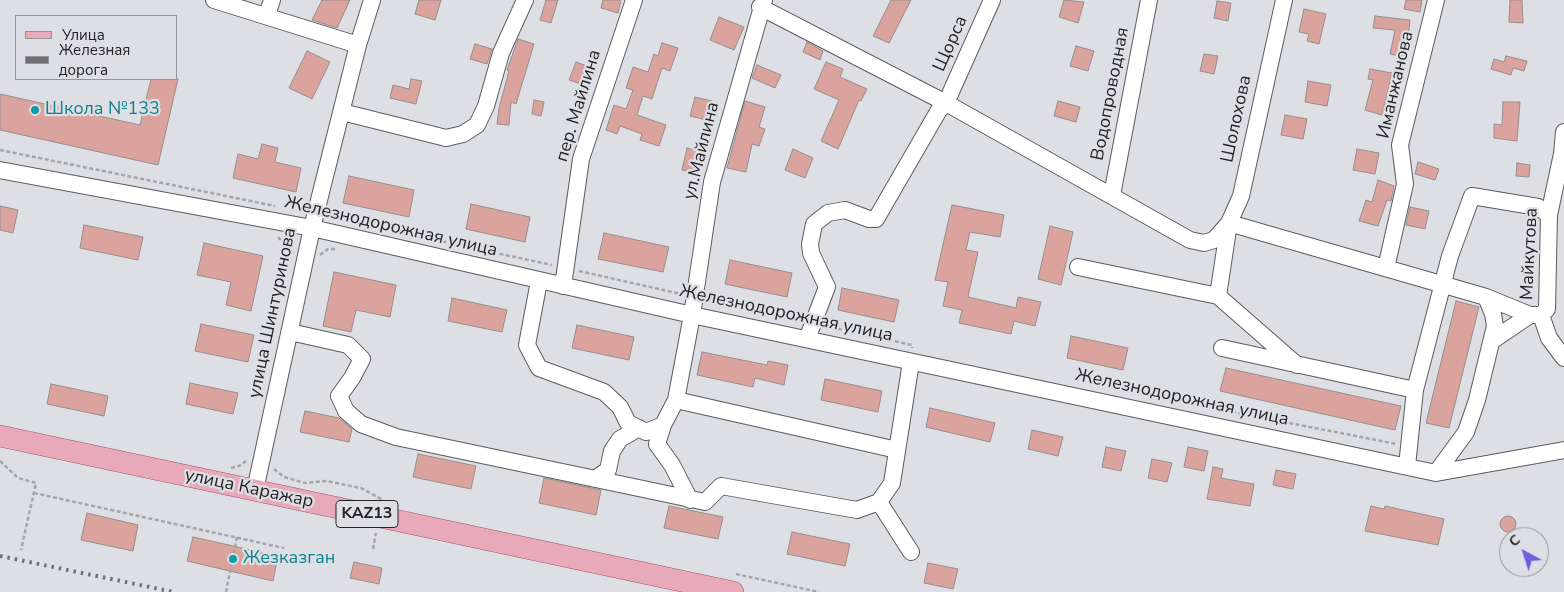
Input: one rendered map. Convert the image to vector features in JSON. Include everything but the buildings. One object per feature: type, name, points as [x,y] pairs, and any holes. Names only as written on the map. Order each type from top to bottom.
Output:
[{"type":"main road","name":"улица Каражар","points":[[0,436],[734,592]]},
{"type":"street","points":[[214,0],[269,8],[358,45]]},
{"type":"street","name":"улица Шинтуринова","points":[[255,490],[312,228],[358,45],[372,0]]},
{"type":"street","points":[[342,112],[446,138],[463,134],[477,125],[486,106],[501,53],[525,0]]},
{"type":"street","name":"пер. Майлина","points":[[563,286],[581,158],[634,0]]},
{"type":"street","name":"Щорса","points":[[807,339],[827,287],[811,253],[810,244],[814,224],[828,213],[845,210],[869,219],[876,219],[939,110],[946,103],[992,0]]},
{"type":"street","name":"Водопроводная","points":[[1112,195],[1149,0]]},
{"type":"street","name":"Шолохова","points":[[1112,195],[1190,240],[1204,243],[1214,240],[1229,223],[1241,196],[1284,0]]},
{"type":"street","name":"Иманжанова","points":[[1386,268],[1405,184],[1400,144],[1436,0]]},
{"type":"street","points":[[762,3],[1112,195]]},
{"type":"street","name":"ул.Майлина","points":[[690,500],[672,465],[657,444],[663,425],[676,400],[692,315],[712,182],[762,3]]},
{"type":"street","name":"Майкутова","points":[[1536,315],[1547,309],[1549,214],[1562,154],[1564,132]]},
{"type":"street","name":"Железнодорожная улица","points":[[0,170],[312,228],[692,315],[1436,473],[1564,450]]},
{"type":"street","points":[[1407,466],[1415,390],[1444,285],[1450,256],[1472,196],[1538,207],[1549,214]]},
{"type":"street","points":[[1218,296],[1229,223],[1444,285],[1536,315],[1549,338],[1564,358]]},
{"type":"street","points":[[1078,267],[1218,296],[1297,365]]},
{"type":"street","points":[[539,281],[527,345],[539,368],[604,392],[620,406],[628,423],[646,432],[663,425]]},
{"type":"street","points":[[1436,473],[1466,432],[1494,340],[1495,326],[1493,314],[1486,298]]},
{"type":"street","points":[[1494,340],[1536,315]]},
{"type":"street","points":[[290,332],[348,345],[362,359],[352,378],[339,396],[346,411],[361,424],[396,438],[690,500],[705,502],[721,486],[857,510],[879,502],[892,483],[911,362]]},
{"type":"street","points":[[1222,348],[1415,390]]},
{"type":"street","points":[[676,400],[897,450]]},
{"type":"street","points":[[595,479],[608,470],[612,451],[620,439],[639,428]]},
{"type":"street","points":[[879,502],[911,552]]},
{"type":"path","points":[[274,234],[290,248],[295,260]]},
{"type":"path","points":[[228,467],[239,466],[250,457]]},
{"type":"path","points":[[0,460],[18,478],[36,483],[20,550]]},
{"type":"path","points":[[34,493],[237,536],[284,548]]},
{"type":"path","points":[[226,592],[237,536]]},
{"type":"railway","points":[[0,556],[174,592]]},
{"type":"place","name":"Школа №133","points":[[35,110]]},
{"type":"place","name":"Жезказган","points":[[233,559]]}]
